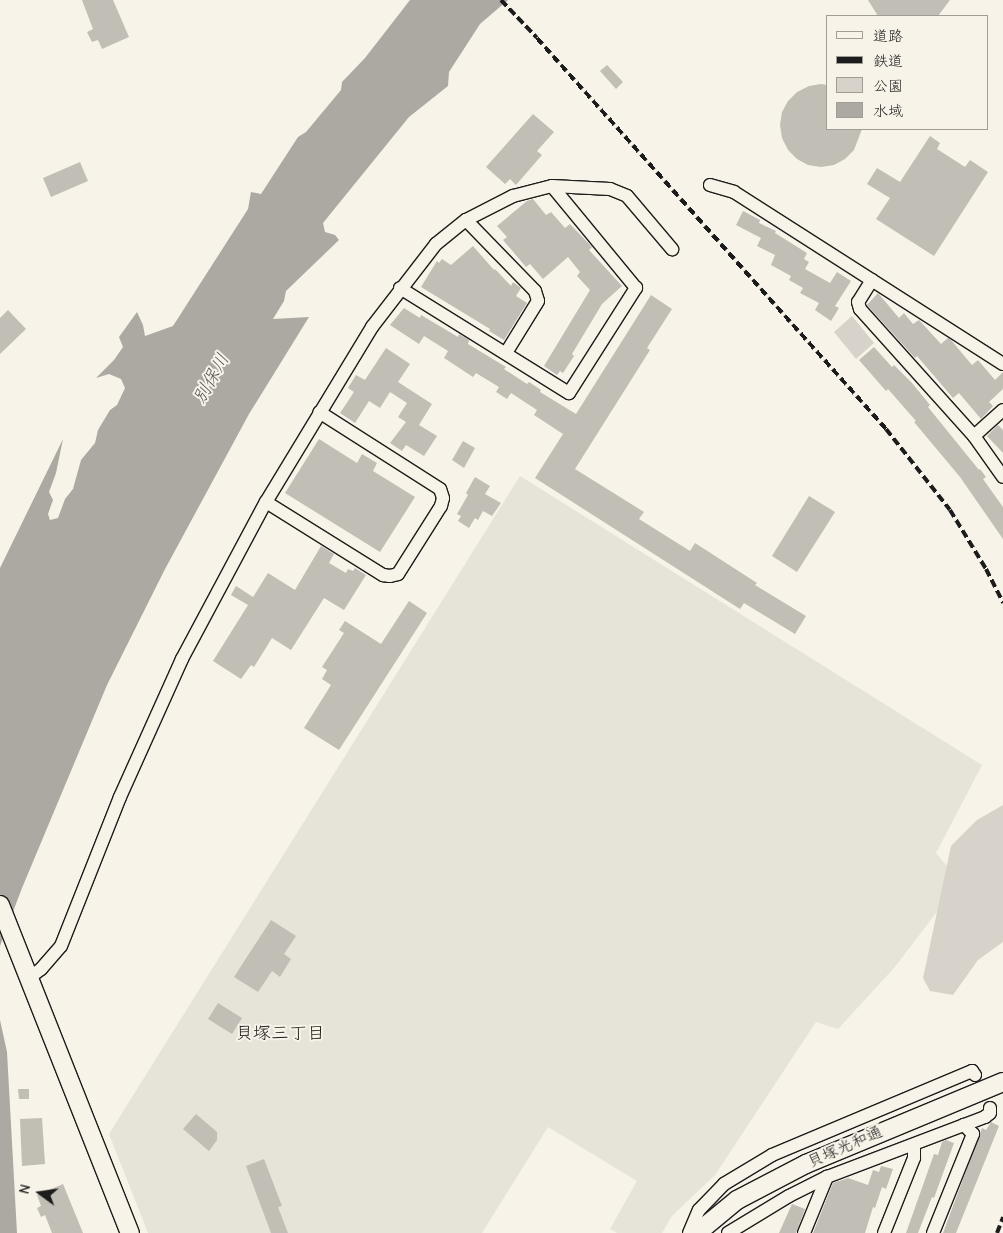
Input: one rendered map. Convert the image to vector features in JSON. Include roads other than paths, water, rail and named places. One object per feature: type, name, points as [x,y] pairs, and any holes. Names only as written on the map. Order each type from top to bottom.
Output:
[{"type":"street","points":[[710,185],[734,192],[1003,364]]},
{"type":"street","points":[[400,288],[569,393],[636,288],[552,186]]},
{"type":"street","points":[[29,978],[41,970],[61,946],[120,797],[182,659],[266,502],[372,327],[400,288],[436,244],[466,220],[513,196],[552,186],[610,189],[627,196],[672,248]]},
{"type":"street","points":[[466,220],[535,291],[538,301],[506,353]]},
{"type":"street","points":[[872,280],[858,302],[860,310],[974,436],[1003,477]]},
{"type":"street","points":[[974,436],[1003,410]]},
{"type":"street","points":[[266,502],[383,575],[390,576],[398,574],[441,506],[443,498],[440,489],[319,412]]},
{"type":"street","points":[[0,905],[130,1233]]},
{"type":"street","points":[[689,1233],[699,1210],[724,1184],[772,1155],[972,1071],[975,1076]]},
{"type":"street","name":"貝塚光和通","points":[[697,1233],[737,1200],[806,1164],[1003,1082]]},
{"type":"street","points":[[728,1233],[789,1196],[826,1177],[985,1117],[990,1113],[990,1108]]},
{"type":"street","points":[[933,1233],[973,1134],[964,1125]]},
{"type":"street","points":[[884,1233],[914,1158],[914,1145]]},
{"type":"street","points":[[804,1233],[826,1177]]},
{"type":"water","name":"別保川","points":[[410,0],[508,0],[480,24],[449,72],[448,86],[409,117],[323,223],[325,232],[335,235],[339,240],[286,291],[284,301],[273,319],[309,317],[249,414],[164,571],[107,685],[22,888],[0,946],[0,568],[63,439],[56,473],[49,492],[53,500],[48,514],[50,520],[58,518],[65,499],[73,489],[81,460],[95,443],[98,430],[110,410],[117,405],[125,388],[121,379],[109,374],[96,378],[114,360],[123,347],[119,337],[137,312],[143,325],[145,336],[173,326],[248,209],[251,192],[261,194],[298,137],[306,132],[341,90],[342,82],[365,58]]},
{"type":"water","points":[[0,1020],[7,1052],[17,1233],[0,1233]]},
{"type":"railway","points":[[501,0],[886,429],[950,510],[986,569],[1003,603]]},
{"type":"railway","points":[[997,1233],[1003,1217]]},
{"type":"district","name":"貝塚三丁目","points":[[280,1034]]}]
